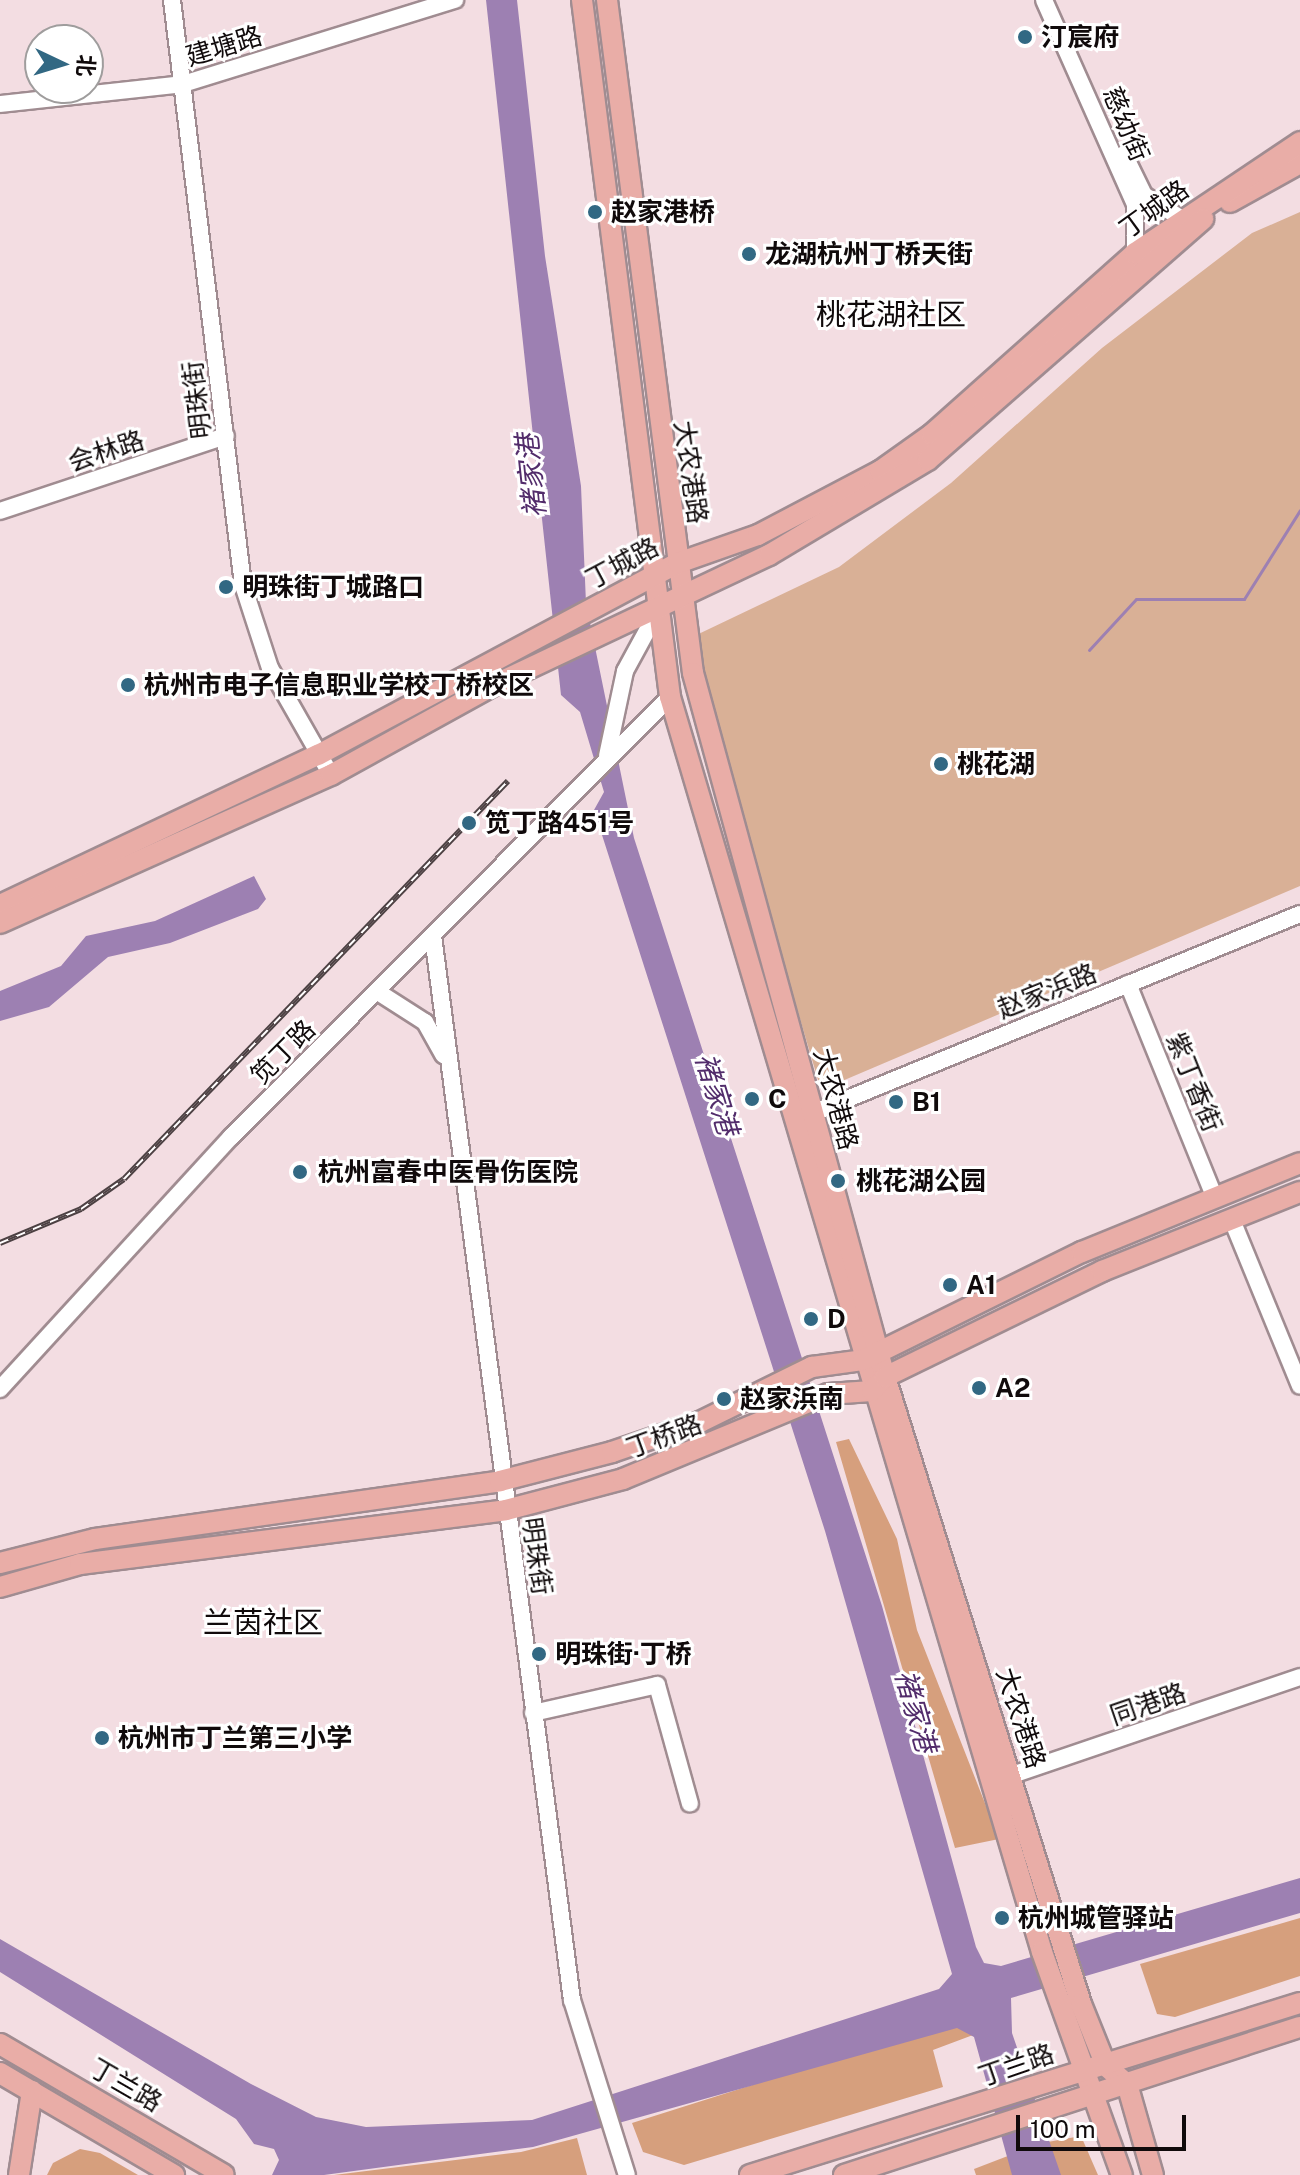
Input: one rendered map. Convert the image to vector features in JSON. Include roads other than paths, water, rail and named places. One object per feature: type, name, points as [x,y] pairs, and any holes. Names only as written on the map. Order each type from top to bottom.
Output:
[{"type":"main road","name":"大农港路","points":[[582,0],[654,575],[661,605],[670,697],[870,1355],[1042,1952],[1080,2070],[1098,2094],[1122,2175]]},
{"type":"main road","name":"大农港路","points":[[607,0],[693,673],[813,1113],[870,1355]]},
{"type":"main road","name":"丁城路","points":[[0,905],[318,755],[678,563],[758,535],[880,471],[932,434],[1135,253],[1300,142]]},
{"type":"main road","name":"丁城路","points":[[0,923],[331,775],[551,660],[769,555],[928,460],[1206,216],[1300,163]]},
{"type":"main road","name":"丁桥路","points":[[0,1563],[95,1539],[500,1481],[671,1432],[812,1367],[870,1355],[1215,1198],[1300,1163]]},
{"type":"main road","name":"丁桥路","points":[[0,1587],[80,1564],[506,1510],[637,1474],[828,1394],[878,1384],[1102,1271],[1300,1192]]},
{"type":"main road","name":"大农港路","points":[[878,1384],[1012,1775],[1081,2004],[1106,2066],[1127,2084]]},
{"type":"main road","name":"丁兰路","points":[[750,2175],[1300,2003]]},
{"type":"main road","name":"丁兰路","points":[[844,2175],[1048,2112],[1300,2027]]},
{"type":"main road","name":"丁兰路","points":[[0,2044],[224,2175]]},
{"type":"main road","name":"丁兰路","points":[[0,2073],[174,2175]]},
{"type":"main road","points":[[1127,2084],[1153,2175]]},
{"type":"main road","points":[[19,2175],[32,2091]]},
{"type":"street","name":"明珠街","points":[[172,0],[226,436],[254,628],[331,775]]},
{"type":"street","name":"建塘路","points":[[0,104],[183,84],[455,0]]},
{"type":"street","name":"慈幼街","points":[[1044,0],[1135,204],[1135,253]]},
{"type":"street","name":"慈幼街","points":[[1073,62],[1144,195],[1182,219]]},
{"type":"street","name":"会林路","points":[[0,511],[226,436]]},
{"type":"street","points":[[607,756],[625,671],[661,605]]},
{"type":"street","name":"笕丁路","points":[[0,1389],[231,1137],[378,992],[607,756],[670,697]]},
{"type":"street","name":"赵家浜路","points":[[813,1113],[1300,914]]},
{"type":"street","name":"明珠街","points":[[433,936],[500,1481],[572,2000],[627,2175]]},
{"type":"street","name":"紫丁香街","points":[[1128,984],[1215,1198]]},
{"type":"street","points":[[378,992],[425,1022],[451,1081]]},
{"type":"street","points":[[1232,1220],[1300,1386]]},
{"type":"street","name":"同港路","points":[[1012,1775],[1300,1677]]},
{"type":"street","points":[[533,1713],[657,1685],[690,1804]]},
{"type":"waterway","points":[[1089,650],[1136,599],[1244,599],[1300,510]]},
{"type":"railway","points":[[0,1243],[81,1209],[124,1179],[508,781]]},
{"type":"place","name":"汀宸府","points":[[1025,37]]},
{"type":"place","name":"赵家港桥","points":[[595,212]]},
{"type":"place","name":"龙湖杭州丁桥天街","points":[[749,254]]},
{"type":"place","name":"明珠街丁城路口","points":[[226,587]]},
{"type":"place","name":"杭州市电子信息职业学校丁桥校区","points":[[128,685]]},
{"type":"place","name":"桃花湖","points":[[941,764]]},
{"type":"place","name":"笕丁路451号","points":[[469,823]]},
{"type":"place","name":"C","points":[[752,1099]]},
{"type":"place","name":"B1","points":[[896,1102]]},
{"type":"place","name":"杭州富春中医骨伤医院","points":[[300,1172]]},
{"type":"place","name":"桃花湖公园","points":[[838,1181]]},
{"type":"place","name":"A1","points":[[950,1285]]},
{"type":"place","name":"D","points":[[811,1319]]},
{"type":"place","name":"A2","points":[[979,1388]]},
{"type":"place","name":"赵家浜南","points":[[724,1399]]},
{"type":"place","name":"明珠街·丁桥","points":[[539,1654]]},
{"type":"place","name":"杭州市丁兰第三小学","points":[[102,1738]]},
{"type":"place","name":"杭州城管驿站","points":[[1002,1918]]},
{"type":"district","name":"桃花湖社区","points":[[891,314]]},
{"type":"district","name":"兰茵社区","points":[[263,1622]]},
{"type":"water label","name":"褚家港","points":[[531,476]]},
{"type":"water label","name":"褚家港","points":[[717,1094]]},
{"type":"water label","name":"褚家港","points":[[916,1711]]}]
